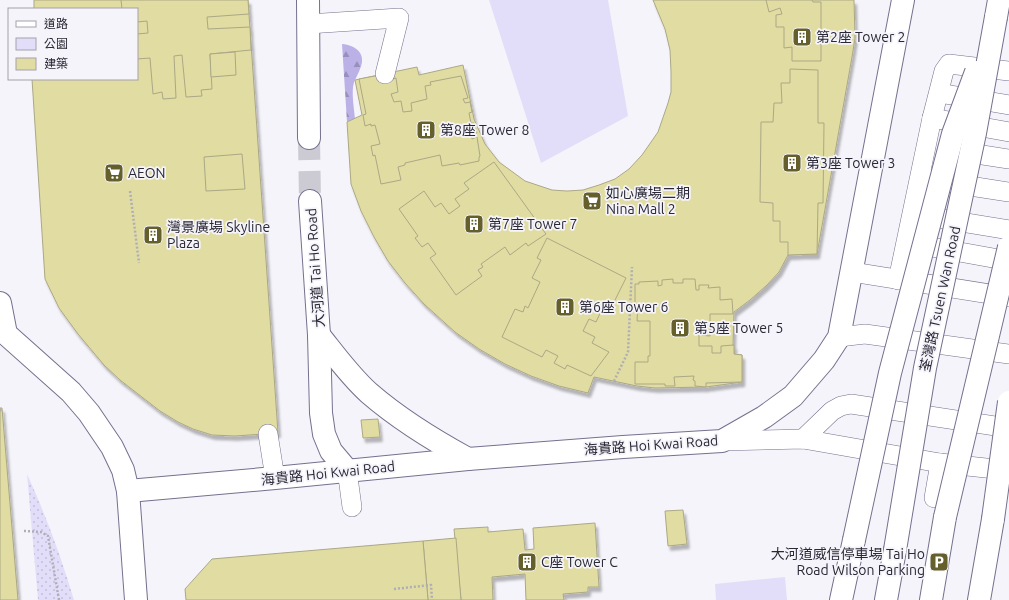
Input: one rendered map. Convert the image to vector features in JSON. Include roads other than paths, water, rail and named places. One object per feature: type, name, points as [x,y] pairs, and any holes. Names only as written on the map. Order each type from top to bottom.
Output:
[{"type":"main road","points":[[308,0],[309,138]]},
{"type":"main road","name":"海貴路 Hoi Kwai Road","points":[[128,491],[468,459],[722,441],[764,417],[792,396],[824,360],[839,337],[903,0]]},
{"type":"main road","points":[[841,600],[890,373],[953,134],[997,8]]},
{"type":"main road","name":"荃灣路 Tsuen Wan Road","points":[[886,600],[925,368],[975,133],[997,8]]},
{"type":"main road","name":"大河道 Tai Ho Road","points":[[310,201],[319,335],[321,413],[324,434],[331,451],[347,470]]},
{"type":"main road","points":[[931,600],[945,517],[1009,247]]},
{"type":"main road","points":[[0,303],[3,334],[71,392],[89,413],[115,453],[124,470],[128,491],[136,600]]},
{"type":"main road","name":"大河道 Tai Ho Road","points":[[319,335],[368,393],[421,433],[468,459]]},
{"type":"main road","points":[[979,600],[993,519],[1009,402]]},
{"type":"lane","points":[[308,24],[399,18],[385,74]]},
{"type":"lane","points":[[898,280],[932,118],[944,71],[949,64],[1009,71]]},
{"type":"lane","points":[[939,93],[1009,105]]},
{"type":"lane","points":[[932,118],[1009,132]]},
{"type":"lane","points":[[927,146],[1009,159]]},
{"type":"lane","points":[[920,178],[1009,192]]},
{"type":"lane","points":[[912,214],[1009,230]]},
{"type":"lane","points":[[906,242],[1009,261]]},
{"type":"lane","points":[[852,272],[1009,297]]},
{"type":"lane","points":[[839,337],[865,334],[1009,354]]},
{"type":"lane","points":[[803,439],[832,411],[841,406],[851,404],[1009,428]]},
{"type":"lane","points":[[268,434],[275,478]]},
{"type":"lane","points":[[722,441],[803,439],[940,463],[1004,470],[1009,469]]},
{"type":"lane","points":[[934,498],[940,463]]},
{"type":"lane","points":[[347,470],[352,507]]},
{"type":"tunnel","points":[[309,138],[310,201]]},
{"type":"place","name":"第2座 Tower 2","points":[[802,37]]},
{"type":"place","name":"第8座 Tower 8","points":[[426,130]]},
{"type":"place","name":"第3座 Tower 3","points":[[792,163]]},
{"type":"place","name":"AEON","points":[[114,173]]},
{"type":"place","name":"如心廣場二期 Nina Mall 2","points":[[592,201]]},
{"type":"place","name":"第7座 Tower 7","points":[[474,224]]},
{"type":"place","name":"灣景廣場 Skyline Plaza","points":[[153,235]]},
{"type":"place","name":"第6座 Tower 6","points":[[565,307]]},
{"type":"place","name":"第5座 Tower 5","points":[[680,328]]},
{"type":"place","name":"C座 Tower C","points":[[527,562]]},
{"type":"place","name":"大河道威信停車場 Tai Ho Road Wilson Parking","points":[[939,562]]}]
